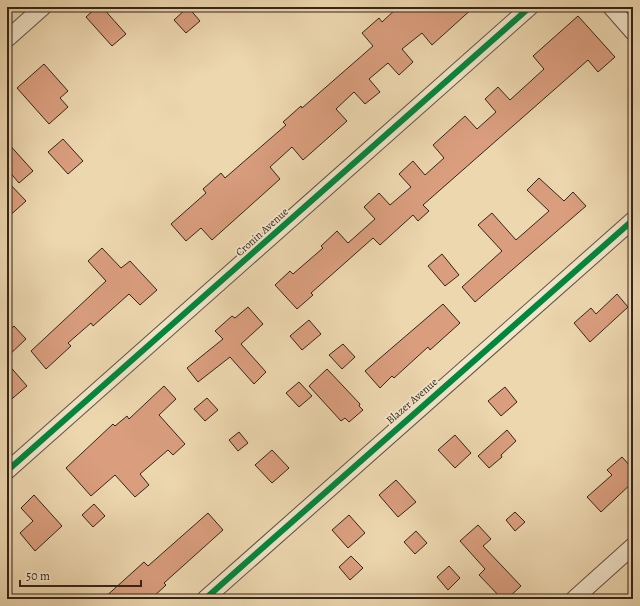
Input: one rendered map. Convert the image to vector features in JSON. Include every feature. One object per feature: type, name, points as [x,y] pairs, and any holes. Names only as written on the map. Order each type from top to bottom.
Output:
[{"type":"street","points":[[7,39],[43,7]]},
{"type":"street","name":"Cronin Avenue","points":[[7,471],[530,7]]},
{"type":"street","points":[[611,7],[633,32]]},
{"type":"street","name":"Blazer Avenue","points":[[205,599],[633,220]]},
{"type":"street","points":[[574,599],[633,546]]},
{"type":"building","points":[[97,7],[102,7],[126,34],[112,46],[86,17]]},
{"type":"building","points":[[188,7],[200,21],[186,33],[174,20]]},
{"type":"building","points":[[398,7],[474,7],[432,45],[422,33],[402,49],[413,62],[399,75],[388,63],[369,79],[380,92],[365,104],[354,92],[336,109],[347,121],[303,160],[292,147],[270,167],[280,179],[212,240],[201,228],[186,241],[171,224],[206,193],[203,189],[221,173],[225,178],[286,125],[283,122],[301,106],[302,108],[373,46],[362,33],[379,18],[382,22]]},
{"type":"building","points":[[578,16],[615,57],[598,72],[588,60],[423,205],[429,211],[418,221],[413,215],[380,245],[373,238],[311,293],[313,295],[297,309],[275,285],[290,271],[293,274],[323,248],[321,246],[337,231],[348,243],[375,219],[364,207],[379,193],[390,205],[411,187],[399,174],[413,161],[425,175],[444,158],[433,145],[465,116],[477,129],[496,112],[485,99],[498,87],[510,100],[544,69],[533,56]]},
{"type":"building","points":[[44,64],[68,91],[60,98],[68,107],[49,124],[17,88]]},
{"type":"building","points":[[63,139],[83,161],[68,174],[48,152]]},
{"type":"building","points":[[7,142],[33,171],[19,183],[7,169]]},
{"type":"building","points":[[539,178],[564,201],[573,192],[586,206],[475,302],[462,287],[502,251],[478,225],[492,213],[516,240],[549,211],[527,190]]},
{"type":"building","points":[[7,181],[26,201],[7,218]]},
{"type":"building","points":[[102,248],[121,268],[130,261],[157,290],[140,305],[129,294],[93,326],[91,323],[68,343],[71,346],[46,369],[31,351],[106,281],[88,261]]},
{"type":"building","points":[[442,254],[459,275],[445,286],[428,266]]},
{"type":"building","points":[[617,294],[628,307],[590,342],[574,323],[591,308],[596,314]]},
{"type":"building","points":[[443,304],[460,323],[430,350],[428,347],[394,378],[392,376],[380,388],[365,371]]},
{"type":"building","points":[[248,307],[263,324],[241,344],[266,372],[254,384],[230,357],[198,382],[187,368],[223,339],[215,331],[232,316],[235,318]]},
{"type":"building","points":[[309,320],[321,334],[302,350],[290,336]]},
{"type":"building","points":[[14,326],[26,339],[7,357],[7,332]]},
{"type":"building","points":[[343,344],[355,357],[342,369],[329,355]]},
{"type":"building","points":[[7,363],[27,386],[7,403]]},
{"type":"building","points":[[327,369],[360,404],[359,406],[363,410],[349,422],[345,418],[341,421],[309,386]]},
{"type":"building","points":[[299,382],[312,396],[299,407],[286,393]]},
{"type":"building","points":[[164,386],[176,399],[159,415],[185,444],[173,455],[168,450],[140,474],[149,485],[135,497],[115,475],[91,496],[66,468],[113,424],[115,426],[127,416],[129,419]]},
{"type":"building","points":[[505,387],[517,402],[501,416],[488,401]]},
{"type":"building","points":[[207,398],[218,410],[205,421],[194,409]]},
{"type":"building","points":[[507,430],[516,441],[501,455],[502,457],[489,468],[478,456]]},
{"type":"building","points":[[239,432],[248,443],[238,451],[229,440]]},
{"type":"building","points":[[455,435],[471,453],[455,468],[438,450]]},
{"type":"building","points":[[272,450],[289,468],[272,483],[255,465]]},
{"type":"building","points":[[622,457],[633,469],[633,482],[601,512],[587,497],[612,475],[607,470]]},
{"type":"building","points":[[396,480],[416,502],[398,517],[379,495]]},
{"type":"building","points":[[34,495],[62,526],[35,551],[20,533],[33,521],[21,508]]},
{"type":"building","points":[[94,504],[105,516],[93,527],[82,515]]},
{"type":"building","points":[[515,512],[525,522],[515,531],[506,520]]},
{"type":"building","points":[[208,513],[223,530],[164,583],[166,585],[151,599],[103,599],[144,562],[148,566]]},
{"type":"building","points":[[349,515],[365,533],[348,548],[332,530]]},
{"type":"building","points":[[478,525],[491,539],[483,546],[521,586],[507,599],[502,599],[479,575],[485,569],[460,541]]},
{"type":"building","points":[[416,531],[427,543],[415,554],[404,542]]},
{"type":"building","points":[[351,556],[363,568],[350,580],[339,567]]},
{"type":"building","points":[[449,566],[460,578],[448,590],[437,577]]},
{"type":"cycle path","points":[[7,471],[530,7]]},
{"type":"cycle path","points":[[205,599],[633,220]]}]
